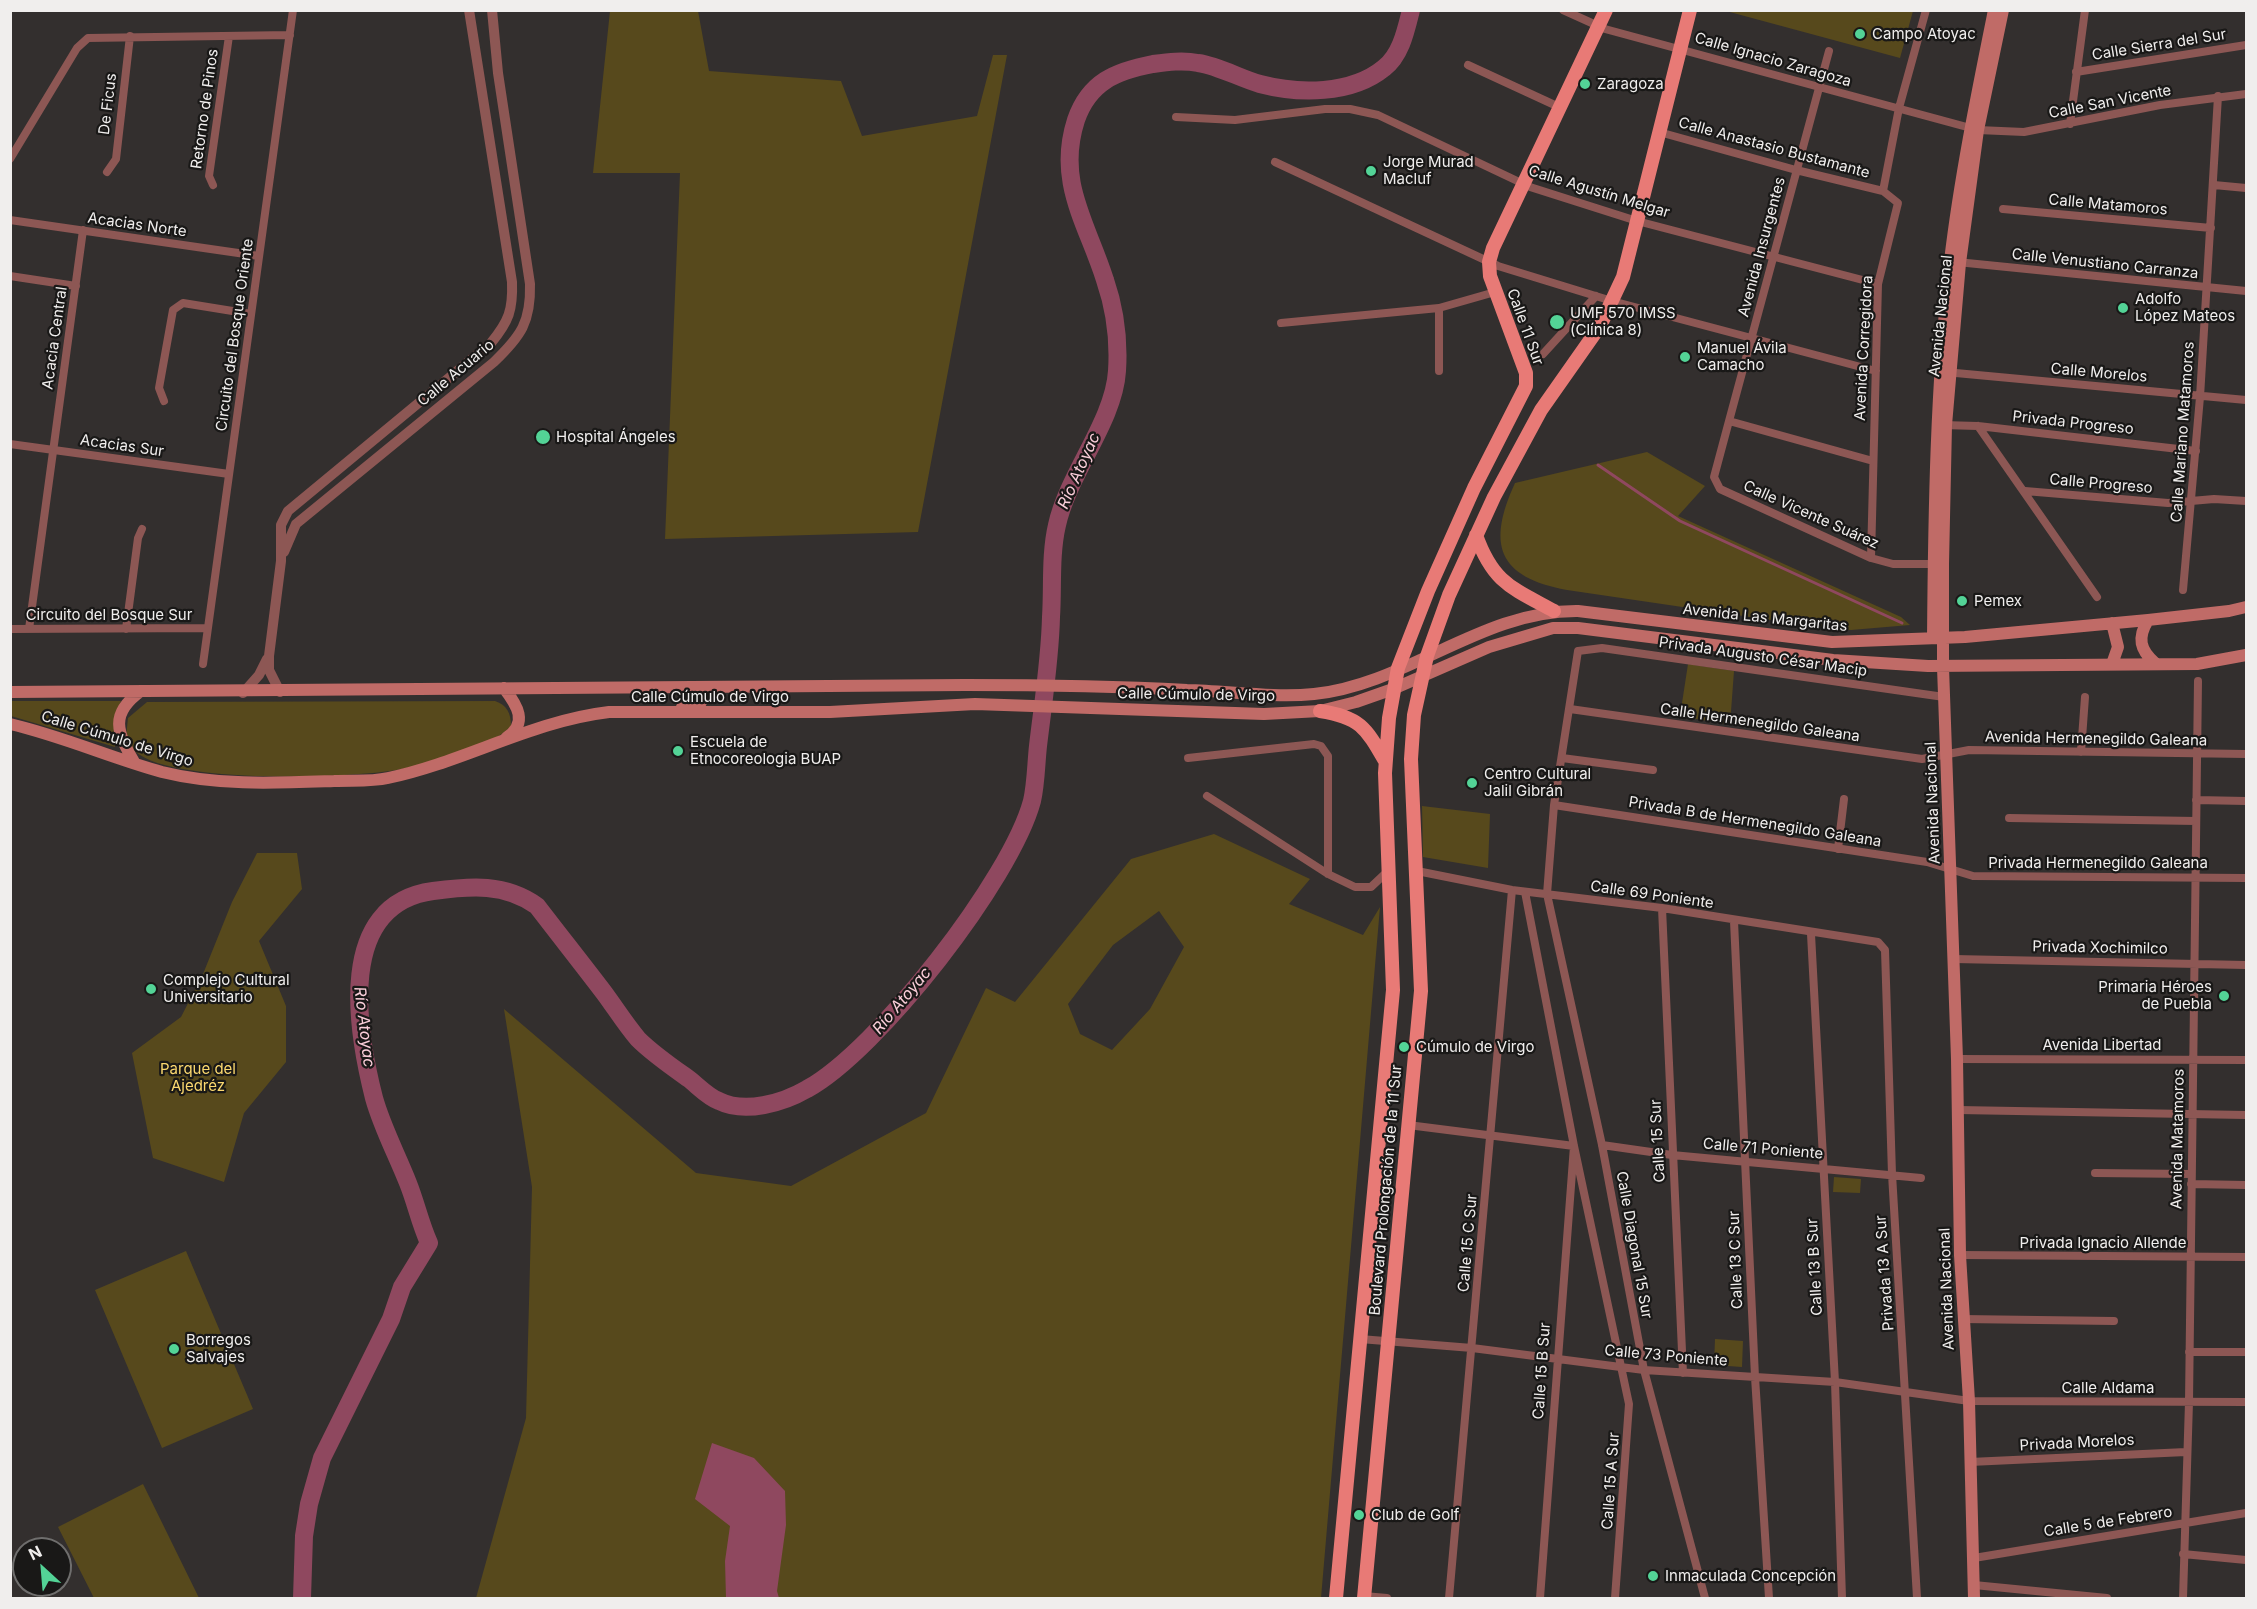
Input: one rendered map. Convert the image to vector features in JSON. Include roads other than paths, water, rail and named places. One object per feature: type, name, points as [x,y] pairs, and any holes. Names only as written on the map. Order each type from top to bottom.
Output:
[{"type":"main road","points":[[1494,264],[1493,248],[1606,10]]},
{"type":"main road","points":[[1422,676],[1449,596],[1476,536],[1541,410],[1600,326],[1623,277],[1690,10]]},
{"type":"main road","name":"Avenida Nacional","points":[[1974,1599],[1969,1401],[1962,1319],[1957,1059],[1947,755],[1943,667],[1938,638],[1941,425],[1945,372],[1955,262],[1994,10]]},
{"type":"main road","name":"Avenida Nacional","points":[[1974,129],[2003,10]]},
{"type":"main road","name":"Calle 11 Sur","points":[[1394,688],[1398,668],[1428,591],[1474,488],[1526,386],[1526,373],[1495,292],[1494,264]]},
{"type":"main road","points":[[1476,536],[1485,561],[1498,578],[1554,611]]},
{"type":"main road","points":[[1428,591],[1449,596]]},
{"type":"main road","name":"Avenida Las Margaritas","points":[[1398,668],[1483,630],[1554,611],[1578,611],[1832,642],[1938,638],[2148,620],[2247,607]]},
{"type":"main road","points":[[2148,620],[2141,634],[2141,645],[2155,663]]},
{"type":"main road","points":[[2112,623],[2118,647],[2112,664]]},
{"type":"main road","points":[[1422,676],[1489,646],[1553,628],[1570,628],[1833,660],[1943,667],[2197,664],[2247,655]]},
{"type":"main road","name":"Calle Cúmulo de Virgo","points":[[10,692],[243,693],[504,688],[975,685],[1130,687],[1275,695],[1315,694],[1350,686],[1398,668]]},
{"type":"main road","name":"Calle Cúmulo de Virgo","points":[[10,724],[161,771],[205,780],[289,783],[386,778],[492,747],[550,723],[575,716],[609,712],[830,712],[975,704],[1264,714],[1320,711],[1356,702],[1422,676]]},
{"type":"main road","name":"Boulevard Prolongación de la 11 Sur","points":[[1364,1597],[1421,991],[1412,759],[1414,715],[1422,676]]},
{"type":"main road","points":[[492,747],[511,734],[518,726],[520,717],[518,708],[504,688]]},
{"type":"main road","points":[[660,712],[698,704],[702,698],[701,688]]},
{"type":"main road","name":"Boulevard Prolongación de la 11 Sur","points":[[1336,1599],[1393,990],[1384,761],[1394,688]]},
{"type":"main road","points":[[134,762],[122,741],[118,727],[127,702],[141,691]]},
{"type":"main road","points":[[1320,711],[1351,718],[1363,726],[1384,761]]},
{"type":"street","name":"Circuito del Bosque Oriente","points":[[203,664],[293,10]]},
{"type":"street","name":"Calle Acuario","points":[[280,692],[269,670],[269,656],[281,561],[281,525],[293,505],[491,343],[507,322],[513,301],[512,282],[469,10]]},
{"type":"street","name":"Calle Acuario","points":[[281,561],[296,524],[494,363],[514,343],[526,324],[530,304],[530,284],[505,122],[491,17],[492,10]]},
{"type":"street","name":"Calle Ignacio Zaragoza","points":[[1563,10],[1599,26],[1974,129]]},
{"type":"street","points":[[1883,191],[1899,108],[1926,10]]},
{"type":"street","points":[[2070,124],[2085,10]]},
{"type":"street","points":[[10,159],[82,42],[95,36],[290,35]]},
{"type":"street","name":"De Ficus","points":[[108,172],[116,159],[130,36]]},
{"type":"street","name":"Retorno de Pinos","points":[[213,184],[208,176],[228,36]]},
{"type":"street","name":"Calle Sierra del Sur","points":[[2076,72],[2247,45]]},
{"type":"street","name":"Avenida Insurgentes","points":[[1715,484],[1714,477],[1817,87],[1829,51]]},
{"type":"street","points":[[1468,65],[1559,107]]},
{"type":"street","name":"Calle San Vicente","points":[[1974,129],[2024,132],[2149,107],[2218,96],[2247,94]]},
{"type":"street","name":"Calle Mariano Matamoros","points":[[2183,590],[2200,397],[2218,96]]},
{"type":"street","name":"Calle Agustín Melgar","points":[[1176,117],[1235,120],[1325,109],[1350,109],[1378,115],[1523,184],[1637,221],[1878,284]]},
{"type":"street","points":[[488,126],[505,122]]},
{"type":"street","name":"Calle Anastasio Bustamante","points":[[1659,132],[1796,170],[1883,191]]},
{"type":"street","points":[[1275,162],[1494,264],[1612,301],[1876,371]]},
{"type":"street","points":[[2214,185],[2247,188]]},
{"type":"street","name":"Avenida Corregidora","points":[[1871,558],[1878,284],[1898,203],[1883,191]]},
{"type":"street","name":"Calle Matamoros","points":[[2003,209],[2211,228]]},
{"type":"street","name":"Acacias Norte","points":[[10,220],[259,256]]},
{"type":"street","name":"Acacia Central","points":[[29,629],[84,230]]},
{"type":"street","name":"Calle Venustiano Carranza","points":[[1955,262],[2247,291]]},
{"type":"street","points":[[10,276],[76,286]]},
{"type":"street","points":[[1281,323],[1438,308],[1495,292]]},
{"type":"street","points":[[1543,354],[1596,296]]},
{"type":"street","points":[[164,400],[159,388],[173,310],[183,303],[251,314]]},
{"type":"street","points":[[1438,308],[1439,371]]},
{"type":"street","name":"Calle Morelos","points":[[1945,372],[2247,400]]},
{"type":"street","points":[[1729,421],[1873,461]]},
{"type":"street","name":"Privada Progreso","points":[[1941,425],[1978,426],[2196,450]]},
{"type":"street","points":[[1978,426],[2097,597]]},
{"type":"street","name":"Acacias Sur","points":[[10,444],[229,474]]},
{"type":"street","name":"Calle Vicente Suárez","points":[[1715,484],[1720,489],[1871,558],[1893,564],[1939,564]]},
{"type":"street","name":"Calle Progreso","points":[[2025,491],[2168,503],[2214,499],[2247,501]]},
{"type":"street","points":[[126,629],[138,538],[142,529]]},
{"type":"street","name":"Circuito del Bosque Sur","points":[[10,629],[208,628]]},
{"type":"street","name":"Privada Augusto César Macip","points":[[1578,651],[1602,648],[1944,697]]},
{"type":"street","name":"Calle Diagonal 15 Sur","points":[[1578,651],[1554,805],[1547,894],[1602,1145],[1644,1370],[1705,1599]]},
{"type":"street","name":"Calle Acuario","points":[[243,693],[259,675],[269,656]]},
{"type":"street","name":"Avenida Matamoros","points":[[2183,1599],[2189,1402],[2189,1257],[2194,1059],[2198,681]]},
{"type":"street","points":[[2081,752],[2085,697]]},
{"type":"street","name":"Calle Hermenegildo Galeana","points":[[1570,709],[1922,759],[1947,755]]},
{"type":"street","points":[[1188,758],[1314,744],[1321,746],[1328,756],[1328,874]]},
{"type":"street","name":"Avenida Hermenegildo Galeana","points":[[1947,755],[1969,750],[2247,754]]},
{"type":"street","points":[[1562,758],[1653,770]]},
{"type":"street","points":[[1207,796],[1328,874],[1362,888],[1371,887],[1388,871]]},
{"type":"street","points":[[1838,849],[1844,799]]},
{"type":"street","points":[[2196,800],[2247,801]]},
{"type":"street","name":"Privada B de Hermenegildo Galeana","points":[[1554,805],[1927,862],[1951,869]]},
{"type":"street","points":[[2009,819],[2196,821]]},
{"type":"street","name":"Privada Hermenegildo Galeana","points":[[1951,869],[1973,876],[2247,878]]},
{"type":"street","name":"Calle 69 Poniente","points":[[1417,872],[1512,890],[1662,908],[1878,942],[1883,945]]},
{"type":"street","name":"Calle 15 C Sur","points":[[1449,1599],[1512,890]]},
{"type":"street","points":[[1525,892],[1574,1146],[1621,1366]]},
{"type":"street","name":"Calle 15 Sur","points":[[1662,908],[1683,1373]]},
{"type":"street","name":"Calle 13 C Sur","points":[[1734,921],[1755,1377],[1769,1599]]},
{"type":"street","name":"Calle 13 B Sur","points":[[1811,933],[1835,1382],[1842,1599]]},
{"type":"street","name":"Privada 13 A Sur","points":[[1883,945],[1885,950],[1892,1174],[1917,1599]]},
{"type":"street","name":"Privada Xochimilco","points":[[1954,959],[2247,965]]},
{"type":"street","name":"Avenida Libertad","points":[[1957,1059],[2247,1060]]},
{"type":"street","points":[[1958,1110],[2247,1115]]},
{"type":"street","points":[[1408,1125],[1574,1146]]},
{"type":"street","name":"Calle 71 Poniente","points":[[1602,1145],[1672,1155],[1921,1178]]},
{"type":"street","name":"Calle 15 B Sur","points":[[1540,1599],[1574,1146]]},
{"type":"street","points":[[2095,1173],[2191,1173]]},
{"type":"street","points":[[2191,1184],[2247,1185]]},
{"type":"street","name":"Privada Ignacio Allende","points":[[1960,1255],[2247,1257]]},
{"type":"street","points":[[1962,1319],[2114,1321]]},
{"type":"street","name":"Calle 73 Poniente","points":[[1360,1339],[1472,1348],[1644,1370],[1835,1382],[1969,1401]]},
{"type":"street","points":[[2189,1352],[2247,1352]]},
{"type":"street","name":"Calle 15 A Sur","points":[[1616,1599],[1630,1412],[1621,1366]]},
{"type":"street","name":"Calle Aldama","points":[[1969,1401],[2247,1402]]},
{"type":"street","name":"Privada Morelos","points":[[1970,1462],[2186,1452]]},
{"type":"street","name":"Calle 5 de Febrero","points":[[1974,1558],[2247,1514]]},
{"type":"street","points":[[2183,1554],[2247,1560]]},
{"type":"street","points":[[1974,1585],[2107,1599]]},
{"type":"street","points":[[1364,1597],[1387,1599]]},
{"type":"waterway","name":"Río Atoyac","points":[[302,1598],[304,1536],[309,1504],[322,1458],[391,1319],[402,1287],[429,1243],[408,1183],[377,1109],[362,1039],[359,1006],[360,974],[367,945],[380,919],[402,901],[433,891],[487,888],[513,893],[525,899],[537,906],[638,1039],[707,1094],[729,1105],[752,1107],[787,1099],[807,1089],[836,1069],[869,1039],[938,960],[998,873],[1019,834],[1032,801],[1049,649],[1053,559],[1057,525],[1071,486],[1108,409],[1117,371],[1117,336],[1114,313],[1098,259],[1076,202],[1072,183],[1071,142],[1076,120],[1082,107],[1088,96],[1106,80],[1127,70],[1170,62],[1206,65],[1260,84],[1291,90],[1340,88],[1371,77],[1390,63],[1402,42],[1411,10]]},
{"type":"waterway","points":[[1598,465],[1680,521],[1902,623]]},
{"type":"place","name":"Campo Atoyac","points":[[1860,34]]},
{"type":"place","name":"Zaragoza","points":[[1585,84]]},
{"type":"place","name":"Jorge Murad Macluf","points":[[1371,171]]},
{"type":"place","name":"Adolfo López Mateos","points":[[2123,308]]},
{"type":"place","name":"UMF 570 IMSS (Clínica 8)","points":[[1557,322]]},
{"type":"place","name":"Manuel Ávila Camacho","points":[[1685,357]]},
{"type":"place","name":"Hospital Ángeles","points":[[543,437]]},
{"type":"place","name":"Pemex","points":[[1962,601]]},
{"type":"place","name":"Escuela de Etnocoreologia BUAP","points":[[678,751]]},
{"type":"place","name":"Centro Cultural Jalil Gibrán","points":[[1472,783]]},
{"type":"place","name":"Complejo Cultural Universitario","points":[[151,989]]},
{"type":"place","name":"Primaria Héroes de Puebla","points":[[2224,996]]},
{"type":"place","name":"Cúmulo de Virgo","points":[[1404,1047]]},
{"type":"place","name":"Borregos Salvajes","points":[[174,1349]]},
{"type":"place","name":"Club de Golf","points":[[1359,1515]]},
{"type":"place","name":"Inmaculada Concepción","points":[[1653,1576]]},
{"type":"park label","name":"Parque del Ajedréz","points":[[198,1078]]}]
